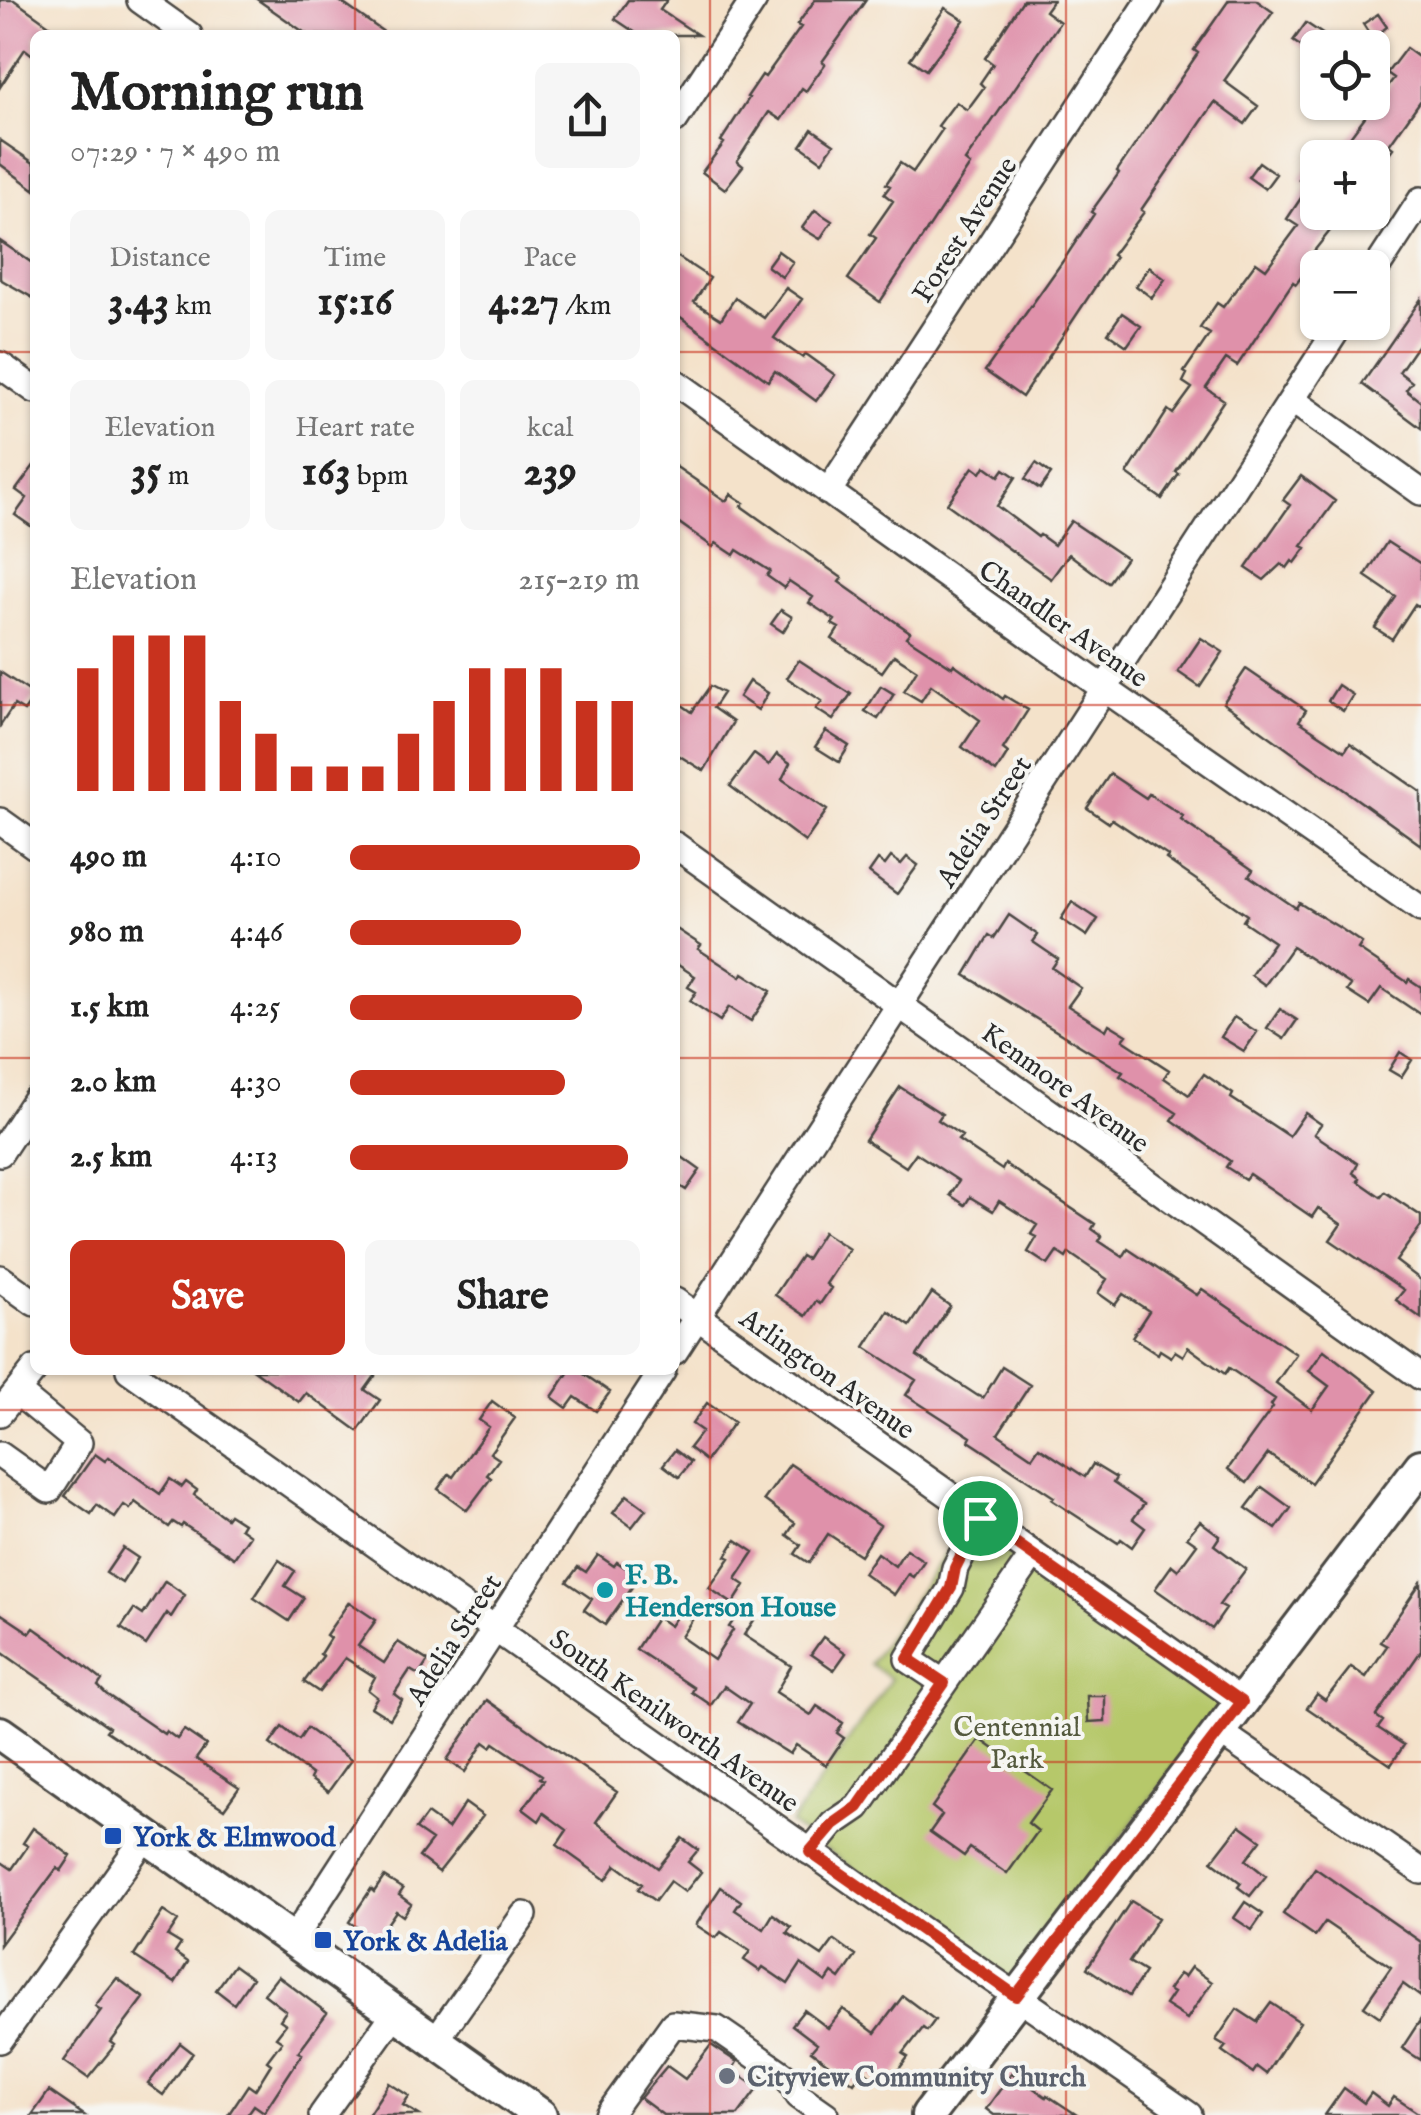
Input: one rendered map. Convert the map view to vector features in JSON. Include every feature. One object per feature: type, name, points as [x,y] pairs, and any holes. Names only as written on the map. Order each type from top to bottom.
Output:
[{"type":"main road","points":[[928,2115],[1421,1466]]},
{"type":"main road","points":[[0,1733],[540,2115]]},
{"type":"street","points":[[140,0],[181,30]]},
{"type":"street","points":[[680,112],[754,0]]},
{"type":"street","name":"Forest Avenue","points":[[828,492],[1150,0]]},
{"type":"street","points":[[1388,250],[1421,200]]},
{"type":"street","name":"Adelia Street","points":[[680,1344],[1330,340]]},
{"type":"street","points":[[0,366],[30,387]]},
{"type":"street","name":"Chandler Avenue","points":[[680,386],[1104,689],[1421,909]]},
{"type":"street","points":[[1292,400],[1421,492]]},
{"type":"street","points":[[0,821],[30,842]]},
{"type":"street","name":"Kenmore Avenue","points":[[680,850],[1421,1377]]},
{"type":"street","points":[[0,1153],[30,1108]]},
{"type":"street","points":[[0,1278],[30,1299]]},
{"type":"street","name":"Arlington Avenue","points":[[680,1304],[1242,1702]]},
{"type":"street","points":[[0,1413],[31,1375]]},
{"type":"street","name":"South Kenilworth Avenue","points":[[136,1375],[810,1852],[1190,2115]]},
{"type":"street","name":"Adelia Street","points":[[293,1940],[660,1375]]},
{"type":"street","points":[[0,1455],[49,1490],[79,1442],[17,1392]]},
{"type":"street","points":[[944,1683],[908,1659],[951,1588],[955,1568],[980,1518]]},
{"type":"street","points":[[810,1852],[834,1824],[858,1807],[1034,1555]]},
{"type":"street","points":[[1218,1731],[1421,1871]]},
{"type":"street","points":[[0,2040],[146,1836]]},
{"type":"street","points":[[435,2041],[524,1914]]},
{"type":"street","points":[[322,2115],[395,2013]]},
{"type":"street","points":[[608,2115],[674,2024],[717,2029],[788,2078],[799,2096],[826,2115]]},
{"type":"green space","name":"Centennial Park","points":[[966,1524],[1222,1704],[1013,1981],[790,1824],[891,1679],[870,1664]]},
{"type":"building","points":[[0,0],[14,0],[56,30],[30,30],[30,53],[25,49],[0,87]]},
{"type":"building","points":[[258,0],[338,0],[381,30],[301,30]]},
{"type":"building","points":[[628,0],[667,0],[660,10],[698,35],[680,35],[680,30],[632,30],[615,19]]},
{"type":"building","points":[[815,0],[866,0],[806,91],[802,88],[781,120],[769,112],[737,161],[743,166],[725,189],[702,172],[724,143],[721,141],[747,97],[801,27],[797,25]]},
{"type":"building","points":[[1023,0],[1053,0],[1045,11],[1060,22],[965,161],[970,165],[880,302],[848,279],[876,238],[870,234],[893,201],[884,194],[890,186],[886,184],[900,163],[913,172],[956,102],[967,110],[984,87],[980,83],[993,64],[985,58]]},
{"type":"building","points":[[1229,0],[1256,0],[1273,12],[1224,81],[1258,106],[1245,124],[1215,102],[1022,397],[985,371],[1094,214],[1091,212]]},
{"type":"building","points":[[945,8],[964,20],[926,70],[910,59]]},
{"type":"building","points":[[1378,14],[1387,27],[1367,30],[1363,24]]},
{"type":"building","points":[[1406,48],[1421,59],[1421,100],[1390,144],[1390,140],[1348,140],[1362,120],[1390,120],[1390,83],[1394,78],[1390,69]]},
{"type":"building","points":[[812,129],[834,144],[822,161],[801,146]]},
{"type":"building","points":[[0,140],[30,161],[30,186],[0,164]]},
{"type":"building","points":[[1259,162],[1276,174],[1265,189],[1248,177]]},
{"type":"building","points":[[1300,200],[1300,230],[1331,230],[1315,250],[1300,250],[1300,279],[1296,284],[1293,282],[1237,366],[1226,359],[1206,388],[1224,400],[1162,499],[1127,474],[1168,410],[1173,414],[1192,388],[1183,382],[1187,374],[1184,372],[1210,334],[1200,328],[1217,303],[1223,307],[1256,262],[1266,269],[1298,226],[1287,219]]},
{"type":"building","points":[[815,210],[832,221],[820,239],[802,228]]},
{"type":"building","points":[[0,241],[30,262],[30,296],[0,279]]},
{"type":"building","points":[[778,251],[793,262],[782,277],[767,266]]},
{"type":"building","points":[[680,258],[710,278],[694,302],[721,319],[735,298],[764,318],[786,288],[802,299],[774,338],[835,375],[816,401],[775,371],[768,381],[680,317]]},
{"type":"building","points":[[1149,267],[1165,279],[1152,298],[1136,286]]},
{"type":"building","points":[[1421,299],[1421,340],[1399,372],[1412,382],[1406,390],[1421,402],[1421,428],[1362,384]]},
{"type":"building","points":[[1122,313],[1141,326],[1127,346],[1108,333]]},
{"type":"building","points":[[1036,463],[1051,474],[1040,489],[1025,479]]},
{"type":"building","points":[[985,466],[999,476],[1004,469],[1016,477],[997,506],[1038,537],[1054,545],[1071,521],[1126,558],[1108,583],[1069,554],[1051,579],[947,504],[973,467],[981,473]]},
{"type":"building","points":[[680,469],[726,501],[731,494],[744,503],[741,506],[910,632],[906,637],[952,667],[954,664],[1003,699],[1005,696],[1028,710],[1003,749],[1008,753],[996,772],[962,747],[980,720],[931,685],[921,701],[904,691],[917,670],[894,655],[882,672],[832,639],[839,628],[832,624],[835,620],[809,603],[813,597],[789,581],[784,588],[767,576],[770,571],[737,550],[734,555],[716,543],[713,547],[680,524]]},
{"type":"building","points":[[30,471],[30,526],[15,515],[27,498],[16,490]]},
{"type":"building","points":[[1301,476],[1335,501],[1302,546],[1306,548],[1295,563],[1292,561],[1287,568],[1281,564],[1264,580],[1246,568],[1290,505],[1283,500]]},
{"type":"building","points":[[1387,542],[1421,564],[1421,608],[1415,604],[1392,639],[1375,628],[1396,597],[1365,576]]},
{"type":"building","points":[[781,610],[792,617],[783,632],[771,624]]},
{"type":"building","points":[[1201,638],[1223,652],[1200,687],[1178,672]]},
{"type":"building","points":[[799,660],[851,694],[833,720],[816,709],[822,701],[787,678]]},
{"type":"building","points":[[1246,669],[1306,710],[1299,721],[1345,751],[1350,743],[1421,792],[1421,845],[1223,703]]},
{"type":"building","points":[[0,672],[30,692],[30,702],[24,711],[14,705],[0,726]]},
{"type":"building","points":[[749,681],[768,693],[758,710],[739,697]]},
{"type":"building","points":[[1338,685],[1353,695],[1343,711],[1328,701]]},
{"type":"building","points":[[710,686],[723,693],[713,708],[733,722],[704,771],[680,756],[680,704],[692,712]]},
{"type":"building","points":[[881,686],[894,694],[878,719],[865,711]]},
{"type":"building","points":[[826,731],[849,746],[839,762],[815,747]]},
{"type":"building","points":[[754,754],[769,765],[777,754],[790,763],[782,779],[827,810],[805,842],[730,786]]},
{"type":"building","points":[[1110,774],[1183,816],[1181,820],[1253,870],[1249,876],[1296,908],[1299,903],[1340,928],[1362,943],[1358,949],[1421,987],[1421,1015],[1381,988],[1369,1005],[1347,991],[1351,985],[1292,947],[1265,985],[1251,975],[1274,942],[1243,921],[1247,915],[1166,859],[1168,856],[1112,819],[1109,823],[1087,808]]},
{"type":"building","points":[[891,857],[901,864],[907,857],[918,865],[897,894],[869,873],[878,860],[885,865]]},
{"type":"building","points":[[1072,902],[1098,919],[1087,936],[1061,919]]},
{"type":"building","points":[[1009,915],[1038,935],[1033,942],[1058,959],[1052,968],[1081,988],[1068,1006],[1106,1030],[1109,1024],[1127,1035],[1123,1040],[1169,1070],[1164,1078],[1189,1095],[1204,1074],[1233,1094],[1231,1098],[1289,1136],[1305,1113],[1321,1124],[1314,1134],[1358,1164],[1353,1173],[1360,1178],[1358,1181],[1381,1197],[1385,1192],[1421,1216],[1421,1226],[1396,1261],[1421,1280],[1421,1318],[1396,1300],[1404,1290],[1330,1240],[1341,1224],[1318,1208],[1312,1217],[1249,1174],[1245,1179],[1226,1167],[1230,1161],[1172,1120],[1177,1113],[1120,1076],[1123,1072],[965,975],[989,935],[994,938]]},
{"type":"building","points":[[680,931],[701,945],[698,949],[771,991],[751,1021],[729,1007],[720,1021],[690,1001],[696,992],[688,987],[695,976],[680,966]]},
{"type":"building","points":[[1280,1009],[1297,1020],[1284,1039],[1267,1028]]},
{"type":"building","points":[[1234,1017],[1257,1032],[1244,1051],[1221,1037]]},
{"type":"building","points":[[1400,1052],[1412,1060],[1401,1077],[1389,1070]]},
{"type":"building","points":[[900,1087],[942,1114],[938,1120],[962,1136],[958,1140],[1002,1170],[1005,1164],[1095,1224],[1092,1229],[1102,1236],[1099,1241],[1123,1257],[1128,1249],[1197,1295],[1202,1289],[1296,1354],[1276,1383],[1312,1410],[1329,1386],[1309,1371],[1324,1350],[1377,1391],[1311,1483],[1268,1454],[1247,1483],[1228,1469],[1275,1399],[1229,1368],[1225,1374],[1188,1347],[1183,1356],[1175,1351],[1171,1357],[1160,1350],[1158,1354],[1132,1337],[1149,1311],[1123,1294],[1115,1305],[1098,1293],[1107,1279],[1069,1253],[1066,1258],[1057,1252],[1048,1265],[1028,1252],[1037,1237],[1031,1234],[1037,1225],[999,1201],[993,1211],[970,1197],[965,1205],[950,1195],[959,1181],[916,1153],[906,1167],[865,1140]]},
{"type":"building","points":[[680,1156],[700,1170],[686,1190],[680,1186]]},
{"type":"building","points":[[823,1232],[849,1249],[826,1284],[831,1288],[806,1316],[775,1295]]},
{"type":"building","points":[[932,1293],[950,1306],[917,1356],[983,1398],[1002,1367],[1030,1385],[998,1434],[1032,1457],[1039,1447],[1085,1477],[1093,1464],[1116,1478],[1113,1483],[1144,1504],[1133,1519],[1145,1528],[1132,1547],[1121,1539],[1118,1543],[1052,1500],[1054,1497],[969,1441],[971,1437],[906,1395],[916,1380],[865,1347],[888,1311],[910,1326]]},
{"type":"building","points":[[261,1375],[374,1375],[365,1390],[380,1400],[358,1431],[306,1393],[299,1402]]},
{"type":"building","points":[[567,1375],[585,1375],[610,1392],[596,1411],[575,1397],[567,1408],[552,1397]]},
{"type":"building","points":[[492,1401],[515,1418],[490,1453],[499,1459],[487,1475],[491,1478],[467,1510],[438,1489],[449,1474],[453,1477],[489,1427],[479,1420]]},
{"type":"building","points":[[707,1403],[734,1422],[706,1461],[689,1448],[702,1431],[692,1424]]},
{"type":"building","points":[[675,1450],[691,1462],[679,1477],[663,1465]]},
{"type":"building","points":[[95,1454],[105,1461],[109,1457],[160,1494],[170,1479],[182,1487],[186,1482],[197,1490],[194,1495],[226,1518],[229,1514],[243,1523],[240,1528],[250,1535],[234,1558],[183,1524],[181,1527],[173,1522],[169,1527],[135,1502],[130,1509],[124,1505],[115,1518],[97,1505],[91,1514],[65,1496]]},
{"type":"building","points":[[790,1464],[880,1525],[860,1555],[828,1534],[809,1563],[795,1554],[801,1545],[787,1535],[795,1523],[764,1500]]},
{"type":"building","points":[[1262,1487],[1291,1508],[1276,1529],[1246,1508]]},
{"type":"building","points":[[627,1495],[646,1509],[632,1527],[613,1513]]},
{"type":"building","points":[[1200,1521],[1220,1536],[1214,1545],[1246,1569],[1219,1605],[1226,1609],[1212,1629],[1155,1589],[1172,1565],[1178,1570],[1197,1544],[1187,1537]]},
{"type":"building","points":[[736,1540],[754,1552],[736,1579],[745,1585],[733,1604],[709,1588],[730,1558],[726,1556]]},
{"type":"building","points":[[123,1548],[138,1558],[122,1583],[106,1573]]},
{"type":"building","points":[[906,1549],[924,1561],[913,1577],[908,1574],[894,1595],[863,1573],[877,1553],[895,1566]]},
{"type":"building","name":"F. B. Henderson House","points":[[598,1555],[639,1577],[605,1625],[584,1610],[592,1599],[567,1582],[578,1567],[586,1572]]},
{"type":"building","points":[[279,1560],[295,1571],[285,1586],[304,1598],[289,1621],[254,1598]]},
{"type":"building","points":[[165,1581],[185,1595],[171,1617],[167,1613],[146,1645],[121,1628],[134,1609],[143,1615]]},
{"type":"building","points":[[1421,1582],[1421,1651],[1376,1716],[1383,1721],[1378,1728],[1404,1745],[1391,1765],[1307,1708],[1317,1694],[1325,1700],[1351,1667],[1366,1677],[1387,1646],[1380,1642]]},
{"type":"building","points":[[349,1602],[376,1620],[358,1646],[384,1663],[398,1642],[428,1661],[419,1675],[410,1670],[394,1694],[402,1700],[390,1719],[371,1707],[377,1697],[368,1690],[375,1677],[345,1658],[319,1692],[304,1682],[323,1656],[320,1654],[330,1638],[326,1635]]},
{"type":"building","points":[[680,1611],[692,1620],[681,1637],[714,1660],[740,1611],[754,1620],[744,1635],[791,1666],[776,1692],[811,1715],[817,1706],[843,1723],[837,1733],[844,1738],[826,1765],[796,1745],[790,1754],[738,1722],[750,1704],[724,1686],[711,1705],[692,1692],[694,1688],[636,1649],[657,1617],[670,1626]]},
{"type":"building","points":[[0,1613],[30,1633],[34,1628],[55,1643],[102,1680],[98,1686],[106,1694],[164,1734],[166,1731],[177,1739],[184,1730],[206,1745],[196,1759],[239,1788],[224,1809],[106,1731],[109,1727],[0,1651]]},
{"type":"building","points":[[823,1637],[846,1653],[834,1670],[811,1654]]},
{"type":"building","points":[[1087,1696],[1105,1696],[1105,1721],[1088,1722]]},
{"type":"building","points":[[487,1700],[617,1792],[596,1822],[658,1868],[682,1838],[698,1850],[688,1862],[701,1872],[685,1892],[670,1881],[655,1901],[638,1889],[642,1884],[616,1865],[606,1880],[557,1845],[567,1830],[544,1813],[539,1821],[523,1809],[544,1780],[542,1775],[494,1743],[491,1747],[484,1742],[465,1772],[447,1760]]},
{"type":"building","points":[[282,1727],[299,1740],[307,1728],[351,1760],[328,1792],[270,1744]]},
{"type":"building","points":[[980,1739],[1052,1790],[1028,1823],[1038,1831],[1007,1874],[970,1848],[964,1856],[930,1832],[942,1815],[932,1807]]},
{"type":"building","points":[[465,1803],[483,1816],[439,1872],[419,1857],[432,1840],[416,1829],[427,1814],[448,1829]]},
{"type":"building","points":[[1240,1825],[1261,1840],[1246,1860],[1266,1876],[1250,1896],[1238,1887],[1241,1883],[1212,1861]]},
{"type":"building","points":[[33,1828],[71,1856],[61,1871],[57,1868],[0,1945],[0,1861],[12,1869],[28,1846],[23,1843]]},
{"type":"building","points":[[1315,1868],[1421,1942],[1421,1997],[1403,1984],[1380,2017],[1364,2006],[1391,1967],[1325,1922],[1315,1936],[1283,1914]]},
{"type":"building","points":[[384,1877],[403,1889],[399,1895],[411,1904],[403,1916],[396,1911],[376,1940],[349,1922]]},
{"type":"building","points":[[721,1887],[741,1901],[735,1910],[764,1929],[773,1914],[791,1927],[787,1933],[822,1956],[834,1940],[856,1956],[840,1979],[832,1973],[826,1982],[801,1964],[788,1984],[763,1967],[760,1971],[744,1960],[750,1951],[721,1932],[716,1938],[696,1925]]},
{"type":"building","points":[[1131,1901],[1158,1918],[1129,1962],[1145,1972],[1129,1996],[1087,1968]]},
{"type":"building","points":[[1245,1902],[1263,1914],[1252,1930],[1234,1918]]},
{"type":"building","points":[[163,1911],[178,1921],[168,1936],[181,1944],[175,1953],[188,1962],[175,1983],[134,1956]]},
{"type":"building","points":[[234,1965],[252,1978],[234,2004],[216,1990]]},
{"type":"building","points":[[1191,1967],[1212,1982],[1187,2019],[1165,2005],[1173,1993],[1168,1990],[1179,1974],[1184,1977]]},
{"type":"building","points":[[278,1976],[327,2013],[298,2052],[302,2054],[264,2112],[254,2105],[247,2115],[228,2115],[248,2085],[255,2090],[271,2064],[267,2061],[282,2041],[276,2037],[286,2024],[280,2020],[286,2011],[264,1994]]},
{"type":"building","points":[[117,1978],[144,1998],[111,2042],[115,2045],[88,2078],[64,2061],[101,2010],[95,2006]]},
{"type":"building","points":[[903,1996],[935,2020],[927,2031],[923,2028],[903,2054],[908,2057],[893,2077],[888,2073],[880,2083],[863,2070],[854,2083],[811,2051],[817,2044],[792,2025],[804,2010],[828,2028],[843,2009],[875,2033]]},
{"type":"building","points":[[1271,2003],[1300,2022],[1266,2074],[1257,2067],[1253,2073],[1222,2051],[1226,2046],[1216,2040],[1237,2009],[1257,2022]]},
{"type":"building","points":[[1421,2019],[1421,2060],[1402,2048]]},
{"type":"building","points":[[180,2043],[193,2053],[163,2095],[148,2084]]},
{"type":"building","name":"Cityview Community Church","points":[[711,2045],[737,2062],[732,2070],[758,2088],[738,2115],[663,2115],[640,2098],[667,2066],[685,2079]]},
{"type":"building","points":[[1012,2073],[1077,2115],[994,2115],[986,2109]]},
{"type":"building","points":[[389,2083],[409,2096],[403,2105],[419,2115],[368,2115]]},
{"type":"building","points":[[1344,2088],[1364,2103],[1371,2093],[1388,2106],[1394,2097],[1421,2115],[1325,2115]]},
{"type":"building","points":[[49,2091],[84,2115],[32,2115]]},
{"type":"place","name":"F. B. Henderson House","points":[[605,1590]]},
{"type":"place","name":"York & Elmwood","points":[[113,1836]]},
{"type":"place","name":"York & Adelia","points":[[323,1940]]},
{"type":"place","name":"Cityview Community Church","points":[[727,2076]]},
{"type":"route","points":[[980,1518],[1242,1702],[1016,1996],[810,1852],[834,1824],[858,1807],[944,1683],[908,1659],[951,1588],[955,1568],[980,1518]]}]
